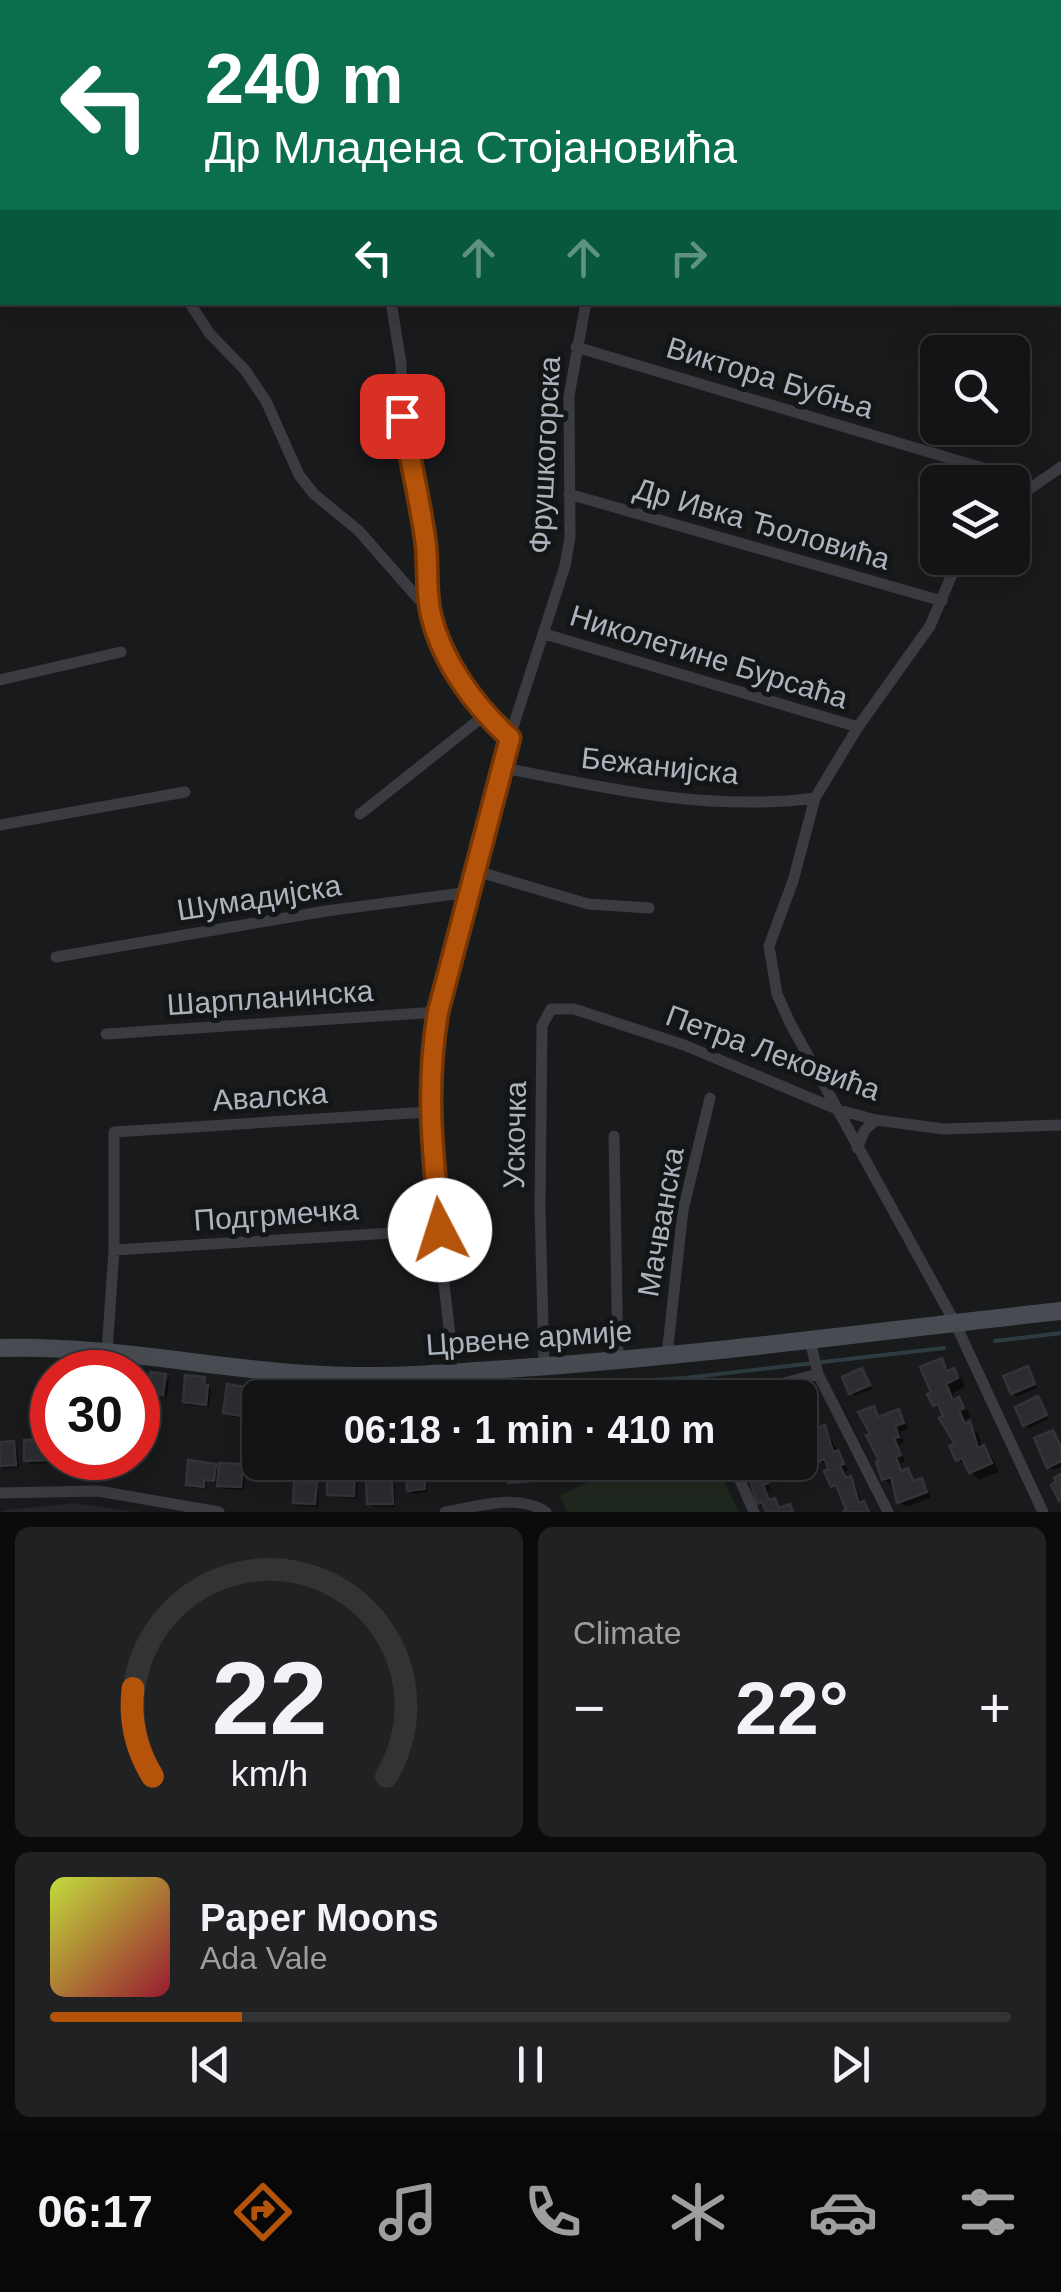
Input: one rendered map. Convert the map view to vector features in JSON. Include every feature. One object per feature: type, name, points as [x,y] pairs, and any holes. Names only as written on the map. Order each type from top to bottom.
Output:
[{"type":"main road","name":"Црвене армије","points":[[160,1357],[334,1375],[454,1372],[618,1361],[1061,1311]]},
{"type":"main road","name":"Црвене армије","points":[[0,1348],[54,1350]]},
{"type":"street","points":[[191,305],[266,401],[300,475],[314,494],[359,531],[430,612],[449,658],[486,715],[510,738]]},
{"type":"street","points":[[391,305],[401,363],[402,416],[426,541],[430,612]]},
{"type":"street","name":"Фрушкогорска","points":[[454,1372],[429,1112],[430,1066],[438,1012],[500,767],[565,566],[570,536],[569,396],[585,305]]},
{"type":"street","name":"Виктора Бубња","points":[[576,346],[973,465]]},
{"type":"street","points":[[1030,489],[1061,468]]},
{"type":"street","name":"Др Ивка Ђоловића","points":[[569,494],[942,601]]},
{"type":"street","points":[[953,575],[930,626],[858,728],[815,798],[793,882],[769,946],[777,994],[798,1039],[955,1323],[1044,1512]]},
{"type":"street","name":"Николетине Бурсаћа","points":[[545,634],[858,728]]},
{"type":"street","points":[[0,680],[121,652]]},
{"type":"street","points":[[360,814],[486,715]]},
{"type":"street","name":"Бежанијска","points":[[500,767],[636,795],[772,802],[815,798]]},
{"type":"street","points":[[0,825],[185,792]]},
{"type":"street","points":[[476,871],[588,904],[649,908]]},
{"type":"street","name":"Шумадијска","points":[[56,957],[326,911],[470,892]]},
{"type":"street","name":"Петра Лековића","points":[[542,1026],[552,1009],[574,1010],[684,1045],[839,1110],[876,1120],[959,1130],[1061,1125]]},
{"type":"street","name":"Шарпланинска","points":[[106,1034],[438,1012]]},
{"type":"street","name":"Ускочка","points":[[542,1026],[540,1207],[544,1366]]},
{"type":"street","name":"Мачванска","points":[[667,1355],[684,1210],[710,1098]]},
{"type":"street","name":"Авалска","points":[[114,1250],[114,1132],[429,1112]]},
{"type":"street","points":[[857,1148],[865,1130],[876,1120]]},
{"type":"street","points":[[614,1136],[618,1361]]},
{"type":"street","name":"Подгрмечка","points":[[114,1250],[440,1230]]},
{"type":"street","points":[[107,1350],[114,1250]]},
{"type":"street","points":[[810,1340],[818,1374],[888,1512]]},
{"type":"street","points":[[795,1380],[818,1374]]},
{"type":"street","points":[[740,1480],[754,1512]]},
{"type":"street","points":[[0,1494],[98,1490],[219,1512]]},
{"type":"street","points":[[446,1512],[510,1502],[542,1509]]},
{"type":"shaded area","points":[[592,1480],[723,1480],[739,1512],[567,1512],[560,1495]]},
{"type":"shaded area","points":[[74,1503],[135,1512],[0,1512],[8,1510]]},
{"type":"building","points":[[942,1358],[947,1371],[954,1368],[958,1378],[946,1384],[953,1400],[959,1397],[965,1424],[970,1421],[978,1448],[984,1445],[992,1463],[969,1473],[962,1458],[956,1461],[949,1446],[955,1444],[939,1418],[943,1416],[938,1404],[933,1406],[927,1394],[931,1392],[920,1367]]},
{"type":"building","points":[[1028,1366],[1035,1384],[1011,1394],[1003,1376]]},
{"type":"building","points":[[862,1368],[870,1385],[849,1394],[842,1377]]},
{"type":"building","points":[[160,1373],[166,1374],[163,1395],[160,1394]]},
{"type":"building","points":[[185,1375],[205,1377],[206,1405],[183,1402]]},
{"type":"building","points":[[227,1384],[242,1386],[242,1416],[223,1413]]},
{"type":"building","points":[[1038,1396],[1047,1415],[1023,1426],[1015,1407]]},
{"type":"building","points":[[874,1406],[878,1417],[899,1409],[904,1423],[895,1426],[899,1437],[894,1438],[901,1455],[896,1457],[901,1471],[908,1468],[913,1481],[922,1478],[927,1492],[897,1503],[891,1477],[882,1480],[876,1462],[879,1461],[866,1435],[870,1434],[858,1412]]},
{"type":"building","points":[[825,1425],[833,1452],[838,1450],[844,1464],[840,1466],[846,1478],[851,1476],[859,1503],[864,1501],[869,1512],[843,1512],[846,1509],[836,1485],[831,1487],[824,1471],[829,1469],[824,1459],[817,1460],[817,1428]]},
{"type":"building","points":[[1053,1430],[1061,1447],[1061,1461],[1047,1468],[1034,1438]]},
{"type":"building","points":[[24,1440],[30,1440],[30,1461],[24,1461]]},
{"type":"building","points":[[14,1441],[16,1465],[0,1466],[0,1442]]},
{"type":"building","points":[[188,1460],[216,1464],[214,1481],[204,1480],[204,1487],[186,1485]]},
{"type":"building","points":[[219,1463],[242,1464],[241,1487],[217,1486]]},
{"type":"building","points":[[1061,1474],[1061,1500],[1059,1501],[1051,1485]]},
{"type":"building","points":[[327,1480],[355,1480],[354,1496],[327,1495]]},
{"type":"building","points":[[366,1480],[392,1480],[393,1504],[367,1504]]},
{"type":"building","points":[[406,1480],[425,1480],[425,1489],[407,1491]]},
{"type":"building","points":[[750,1480],[767,1480],[763,1485],[769,1500],[775,1498],[779,1508],[790,1504],[793,1512],[766,1512],[762,1502],[757,1504]]},
{"type":"building","points":[[294,1481],[317,1483],[315,1504],[293,1503]]},
{"type":"waterway","points":[[995,1341],[1061,1333]]},
{"type":"waterway","points":[[653,1380],[944,1348]]},
{"type":"route","points":[[402,416],[426,541],[430,612],[435,628],[466,689],[510,738],[431,1052],[429,1112],[440,1230]]}]
